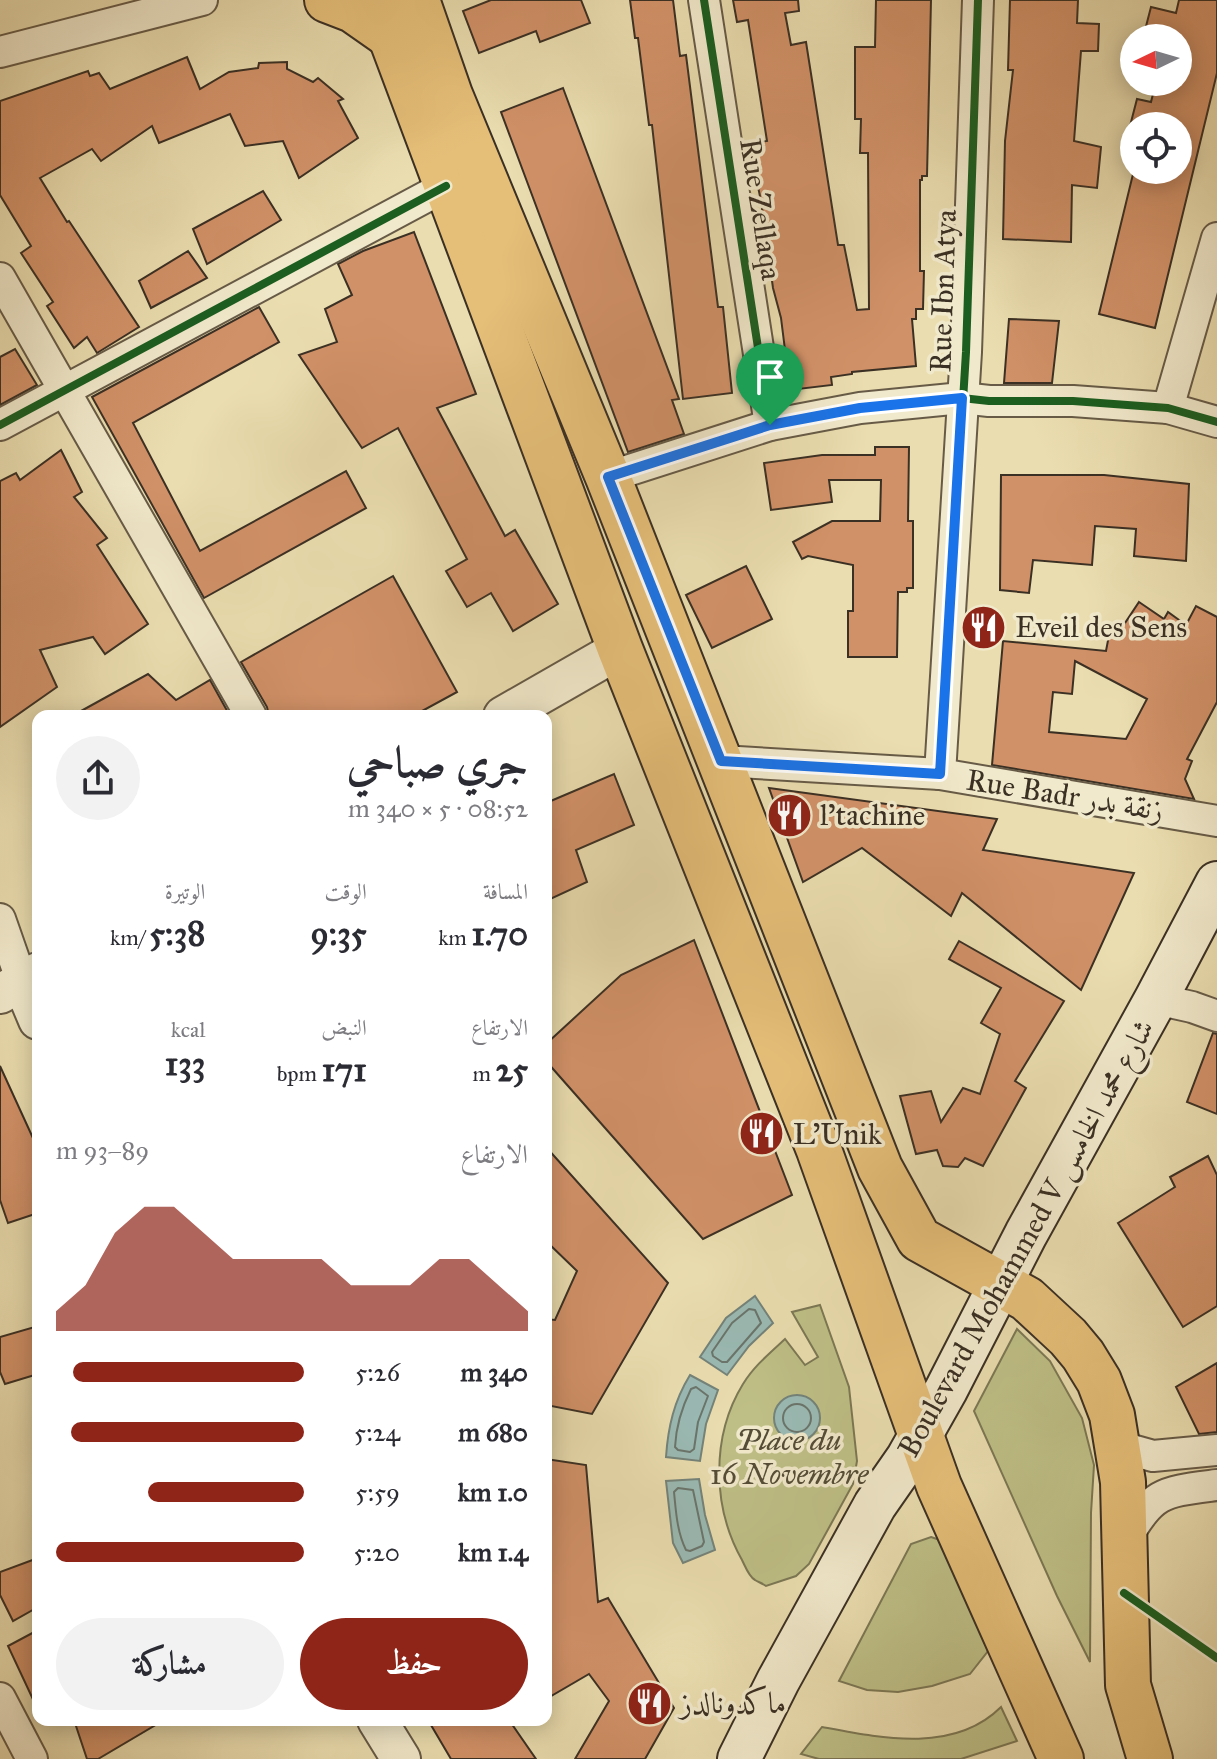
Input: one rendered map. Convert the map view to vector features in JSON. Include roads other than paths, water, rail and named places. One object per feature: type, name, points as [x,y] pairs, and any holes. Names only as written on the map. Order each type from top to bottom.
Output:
[{"type":"main road","points":[[327,0],[385,19],[620,649],[819,1150],[939,1486],[1061,1759]]},
{"type":"main road","points":[[417,0],[450,95],[608,477],[880,1168],[919,1239],[1000,1283],[1035,1306],[1068,1337],[1099,1381],[1112,1415],[1123,1482],[1128,1685],[1150,1759]]},
{"type":"main road","name":"Boulevard Mohammed V شارع محمد الخامس","points":[[739,1759],[778,1681],[875,1505],[921,1436],[1000,1283],[1217,883]]},
{"type":"street","points":[[0,52],[202,0]]},
{"type":"street","name":"Rue Zellaqa","points":[[704,0],[770,425]]},
{"type":"street","name":"Rue Ibn Atya","points":[[940,774],[962,398],[978,0]]},
{"type":"street","points":[[0,425],[446,186]]},
{"type":"street","points":[[1168,408],[1217,238]]},
{"type":"street","points":[[0,278],[248,710]]},
{"type":"street","points":[[608,477],[770,425],[860,408],[962,398],[1168,408],[1217,422]]},
{"type":"street","points":[[513,710],[620,649]]},
{"type":"street","name":"Rue Badr زنقة بدر","points":[[721,761],[940,774],[1217,821]]},
{"type":"street","points":[[0,919],[20,983],[32,1008]]},
{"type":"street","points":[[1156,999],[1217,1016]]},
{"type":"street","points":[[1117,1446],[1153,1456],[1217,1450]]},
{"type":"street","points":[[1124,1542],[1146,1507],[1156,1498],[1171,1491],[1217,1485]]},
{"type":"street","points":[[0,1698],[32,1759]]},
{"type":"street","points":[[381,1726],[401,1759]]},
{"type":"water","name":"Place du 16 Novembre","points":[[755,1296],[773,1323],[749,1346],[727,1375],[700,1357],[726,1318]]},
{"type":"water","name":"Place du 16 Novembre","points":[[690,1375],[718,1390],[706,1424],[700,1461],[666,1457],[673,1414]]},
{"type":"water","points":[[797,1395],[813,1402],[820,1418],[813,1434],[797,1441],[781,1434],[774,1418],[781,1402]]},
{"type":"water","name":"Place du 16 Novembre","points":[[699,1479],[715,1550],[683,1563],[673,1543],[666,1481]]},
{"type":"place","name":"Eveil des Sens","points":[[984,627]]},
{"type":"place","name":"l'tachine","points":[[789,815]]},
{"type":"place","name":"L'Unik","points":[[762,1134]]},
{"type":"place","name":"ماكدونالدز","points":[[649,1703]]}]
